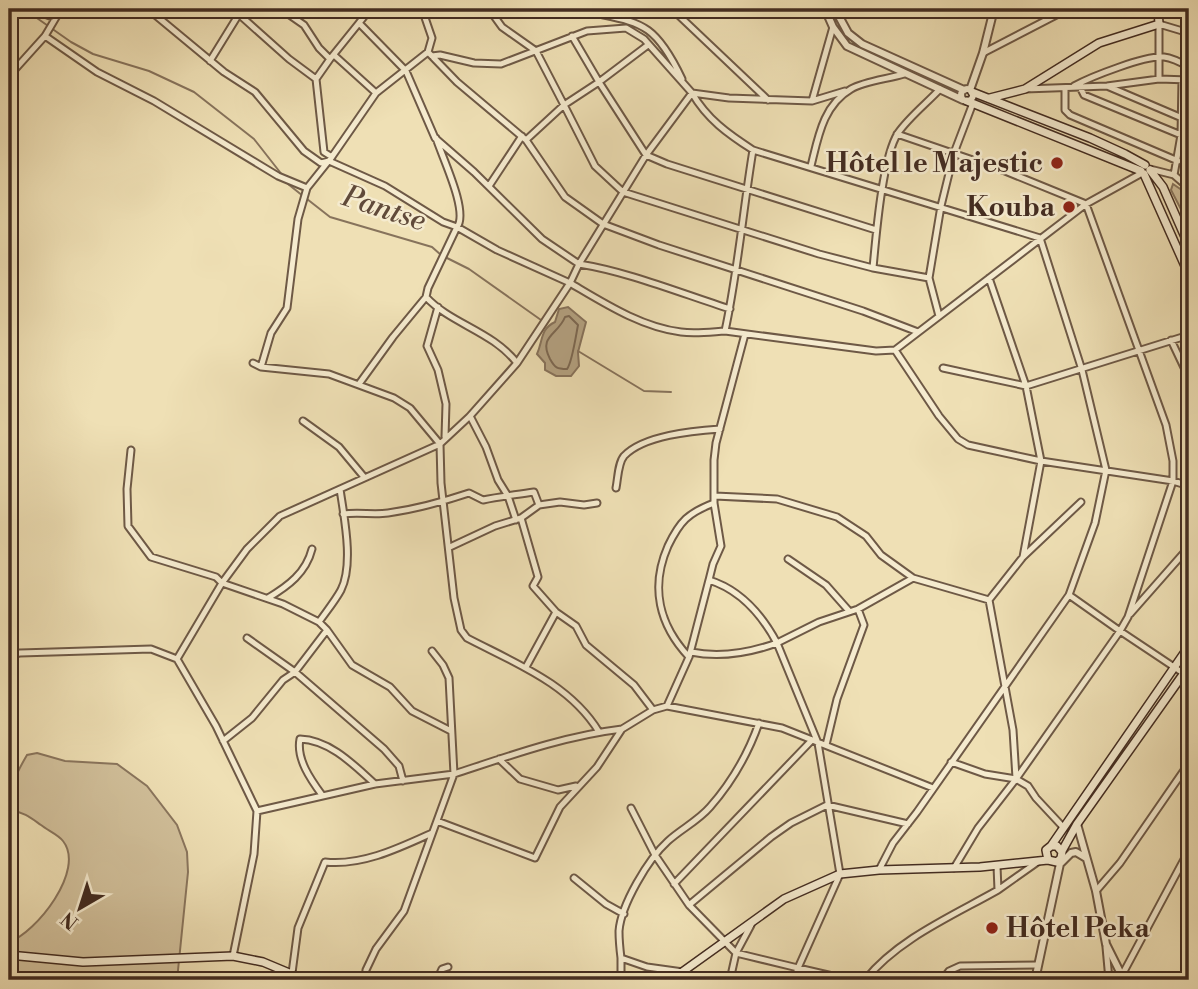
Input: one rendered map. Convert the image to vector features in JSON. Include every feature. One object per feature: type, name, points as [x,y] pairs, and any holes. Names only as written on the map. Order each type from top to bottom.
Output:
[{"type":"main road","points":[[990,98],[1025,89],[1099,43],[1158,24],[1158,9]]},
{"type":"main road","points":[[969,91],[1132,157],[1163,187],[1189,246]]},
{"type":"main road","points":[[968,101],[1146,170],[1189,275]]},
{"type":"main road","points":[[1050,859],[1057,846],[1051,846],[1063,827],[1189,646]]},
{"type":"main road","points":[[671,980],[793,894],[840,874],[997,866],[1050,859],[1188,672]]},
{"type":"main road","points":[[9,955],[83,962],[233,956],[263,962],[306,980]]},
{"type":"street","points":[[32,9],[55,18]]},
{"type":"street","points":[[9,76],[45,36],[61,9]]},
{"type":"street","points":[[148,9],[210,61],[255,92],[304,151],[321,163],[331,159]]},
{"type":"street","points":[[233,9],[289,60],[316,79]]},
{"type":"street","points":[[281,9],[296,19],[332,57],[376,93]]},
{"type":"street","points":[[295,9],[296,19]]},
{"type":"street","points":[[370,9],[316,79],[324,152],[331,159],[385,186],[443,222],[633,318],[667,330],[684,333],[725,331],[809,340],[876,351],[895,350],[1086,204],[1146,170],[1174,175],[1189,188]]},
{"type":"street","points":[[422,9],[432,38],[430,54]]},
{"type":"street","points":[[489,9],[502,27],[536,51],[595,166],[623,192],[873,268],[929,278]]},
{"type":"street","points":[[576,9],[637,23],[651,30],[671,56],[685,84]]},
{"type":"street","points":[[611,16],[625,9]]},
{"type":"street","points":[[672,9],[768,100]]},
{"type":"street","points":[[825,9],[833,27],[847,46],[968,101]]},
{"type":"street","points":[[835,9],[848,33],[862,44],[969,91],[972,98],[968,101],[941,206],[929,278],[939,316]]},
{"type":"street","points":[[969,91],[983,53],[994,9]]},
{"type":"street","points":[[983,53],[1068,9]]},
{"type":"street","points":[[210,61],[239,14]]},
{"type":"street","points":[[359,23],[406,71],[435,138],[460,206],[461,220],[426,297],[359,384]]},
{"type":"street","points":[[1159,79],[1158,24],[1189,33]]},
{"type":"street","points":[[813,101],[833,27]]},
{"type":"street","points":[[261,367],[271,333],[287,308],[298,219],[307,188],[331,159],[376,93],[430,54],[474,63],[501,64],[572,36],[606,28],[626,28],[648,44],[685,84],[699,106],[723,130],[753,150],[1040,238]]},
{"type":"street","points":[[45,36],[97,72],[154,101],[278,176],[307,188]]},
{"type":"street","points":[[572,36],[646,155],[746,190],[876,230]]},
{"type":"street","points":[[489,186],[524,138],[564,105],[648,44]]},
{"type":"street","points":[[430,54],[457,82],[524,138],[565,197],[603,224],[918,332]]},
{"type":"street","points":[[1068,88],[1133,63],[1160,56],[1189,67]]},
{"type":"street","points":[[692,93],[729,98],[813,101],[904,74]]},
{"type":"street","points":[[1025,89],[1107,86],[1159,79],[1186,80],[1178,161],[1174,175]]},
{"type":"street","points":[[1107,86],[1182,118]]},
{"type":"street","points":[[1080,87],[1084,95],[1181,135]]},
{"type":"street","points":[[1068,88],[1065,110],[1070,115],[1178,161]]},
{"type":"street","points":[[811,166],[825,117],[834,103],[851,89]]},
{"type":"street","points":[[873,268],[883,188],[897,134],[940,89]]},
{"type":"street","points":[[177,659],[222,583],[247,549],[280,516],[440,444],[470,416],[517,363],[570,284],[579,264],[646,155],[692,93]]},
{"type":"street","points":[[897,134],[1005,171],[1086,204],[1170,442],[1173,481],[1128,617]]},
{"type":"street","points":[[435,138],[489,186],[542,239],[579,264],[618,271],[643,282],[730,309]]},
{"type":"street","points":[[725,331],[753,150]]},
{"type":"street","points":[[879,870],[893,843],[1069,595],[1095,523],[1106,470],[1082,370],[1040,238]]},
{"type":"street","points":[[989,278],[1026,386],[1041,461],[1023,557]]},
{"type":"street","points":[[426,297],[499,344],[517,363]]},
{"type":"street","points":[[438,307],[427,344],[438,370],[446,404],[445,437]]},
{"type":"street","points":[[667,706],[690,654],[713,564],[721,546],[714,500],[714,460],[745,334]]},
{"type":"street","points":[[943,368],[1026,386],[1189,335]]},
{"type":"street","points":[[1171,340],[1189,378]]},
{"type":"street","points":[[895,350],[939,416],[958,439],[968,445],[1041,461],[1173,481],[1189,486]]},
{"type":"street","points":[[253,363],[261,367],[329,374],[394,398],[410,408],[440,444],[443,502],[454,598],[461,630],[467,638],[526,667],[578,704],[589,715],[599,732]]},
{"type":"street","points":[[470,416],[518,519],[538,577],[533,586],[556,612],[576,626],[586,646],[634,685],[653,710]]},
{"type":"street","points":[[303,421],[339,446],[364,477]]},
{"type":"street","points":[[616,488],[622,460],[627,453],[666,436],[720,429]]},
{"type":"street","points":[[131,450],[127,488],[128,526],[151,557],[216,577],[222,583],[303,612],[327,630],[352,665],[390,687],[412,711],[451,732]]},
{"type":"street","points":[[319,622],[344,581],[346,541],[340,489]]},
{"type":"street","points":[[344,514],[390,513],[443,502],[469,493],[483,500],[534,492],[539,505]]},
{"type":"street","points":[[913,578],[858,609],[819,622],[777,643],[745,653],[690,654],[674,639],[663,619],[659,602],[660,573],[678,526],[687,516],[714,500],[777,499],[837,517],[866,536],[881,555],[913,578],[989,600]]},
{"type":"street","points":[[450,547],[495,526],[518,519],[539,505],[561,502],[584,505],[597,503]]},
{"type":"street","points":[[1016,779],[1006,683],[997,651],[989,600],[1023,557],[1081,502]]},
{"type":"street","points":[[954,868],[978,828],[1016,779],[1128,617],[1189,547]]},
{"type":"street","points":[[268,598],[294,580],[306,566],[312,549]]},
{"type":"street","points":[[788,559],[827,585],[849,611]]},
{"type":"street","points":[[709,580],[734,591],[755,609],[777,643],[815,741],[840,874],[794,980]]},
{"type":"street","points":[[1069,595],[1174,666],[1188,672]]},
{"type":"street","points":[[826,745],[837,699],[864,625],[858,609]]},
{"type":"street","points":[[526,667],[556,612]]},
{"type":"street","points":[[223,741],[252,718],[283,680],[295,672],[327,630]]},
{"type":"street","points":[[247,638],[295,672],[384,749],[399,766],[402,781]]},
{"type":"street","points":[[9,655],[151,649],[177,659],[223,741],[257,811],[254,854],[233,956]]},
{"type":"street","points":[[365,980],[366,970],[376,948],[404,911],[454,774],[449,678],[432,651]]},
{"type":"street","points":[[257,811],[374,785],[454,774],[524,750],[622,729],[653,710],[667,706],[782,728],[933,788]]},
{"type":"street","points":[[621,980],[619,930],[640,877],[668,841],[703,814],[725,788],[750,746],[759,723]]},
{"type":"street","points":[[437,821],[535,858],[559,807],[597,767],[622,729]]},
{"type":"street","points":[[322,795],[303,760],[299,747],[300,739],[320,744],[341,755],[374,785]]},
{"type":"street","points":[[674,884],[706,853],[725,828],[815,741]]},
{"type":"street","points":[[499,759],[520,779],[558,790],[579,785]]},
{"type":"street","points":[[951,762],[985,774],[1016,779],[1028,786],[1063,827]]},
{"type":"street","points":[[1097,891],[1120,863],[1189,763]]},
{"type":"street","points":[[689,905],[771,837],[827,806],[908,824]]},
{"type":"street","points":[[631,808],[655,855],[689,905],[736,953],[850,980]]},
{"type":"street","points":[[1077,824],[1097,891],[1109,980]]},
{"type":"street","points":[[292,973],[298,928],[325,862],[346,863],[362,859],[432,832]]},
{"type":"street","points":[[1122,979],[1189,850]]},
{"type":"street","points":[[865,980],[885,958],[903,946],[1050,859],[1071,853],[1082,854],[1087,858]]},
{"type":"street","points":[[1035,980],[1057,881],[1050,859]]},
{"type":"street","points":[[997,866],[998,890]]},
{"type":"street","points":[[574,878],[624,914]]},
{"type":"street","points":[[730,980],[736,953],[752,922]]},
{"type":"street","points":[[1106,944],[1122,979]]},
{"type":"street","points":[[1189,945],[1185,957],[1189,968]]},
{"type":"street","points":[[621,958],[647,967],[683,972]]},
{"type":"street","points":[[942,980],[949,971],[960,966],[1038,965]]},
{"type":"street","points":[[437,980],[442,969],[448,967]]},
{"type":"shaded area","points":[[1173,184],[1189,195],[1189,218],[1186,219],[1171,190]]},
{"type":"shaded area","points":[[37,753],[65,761],[117,764],[147,786],[177,825],[187,852],[188,872],[177,980],[9,980],[9,942],[20,936],[44,914],[55,899],[68,868],[68,853],[63,841],[27,816],[12,811],[10,797],[16,775],[27,755]]},
{"type":"water","points":[[568,307],[586,322],[578,352],[579,366],[571,376],[556,376],[545,370],[545,363],[537,354],[544,332],[555,322],[559,309]]},
{"type":"waterway","name":"Pantse","points":[[24,9],[93,54],[149,71],[194,92],[254,139],[283,176]]},
{"type":"waterway","name":"Pantse","points":[[288,184],[303,196]]},
{"type":"waterway","name":"Pantse","points":[[307,199],[330,217],[432,247],[441,255],[469,269],[541,320]]},
{"type":"waterway","name":"Pantse","points":[[578,351],[644,391],[671,392]]},
{"type":"place","name":"Hôtel le Majestic","points":[[1057,163]]},
{"type":"place","name":"Kouba","points":[[1069,207]]},
{"type":"place","name":"Hôtel Peka","points":[[992,928]]}]
